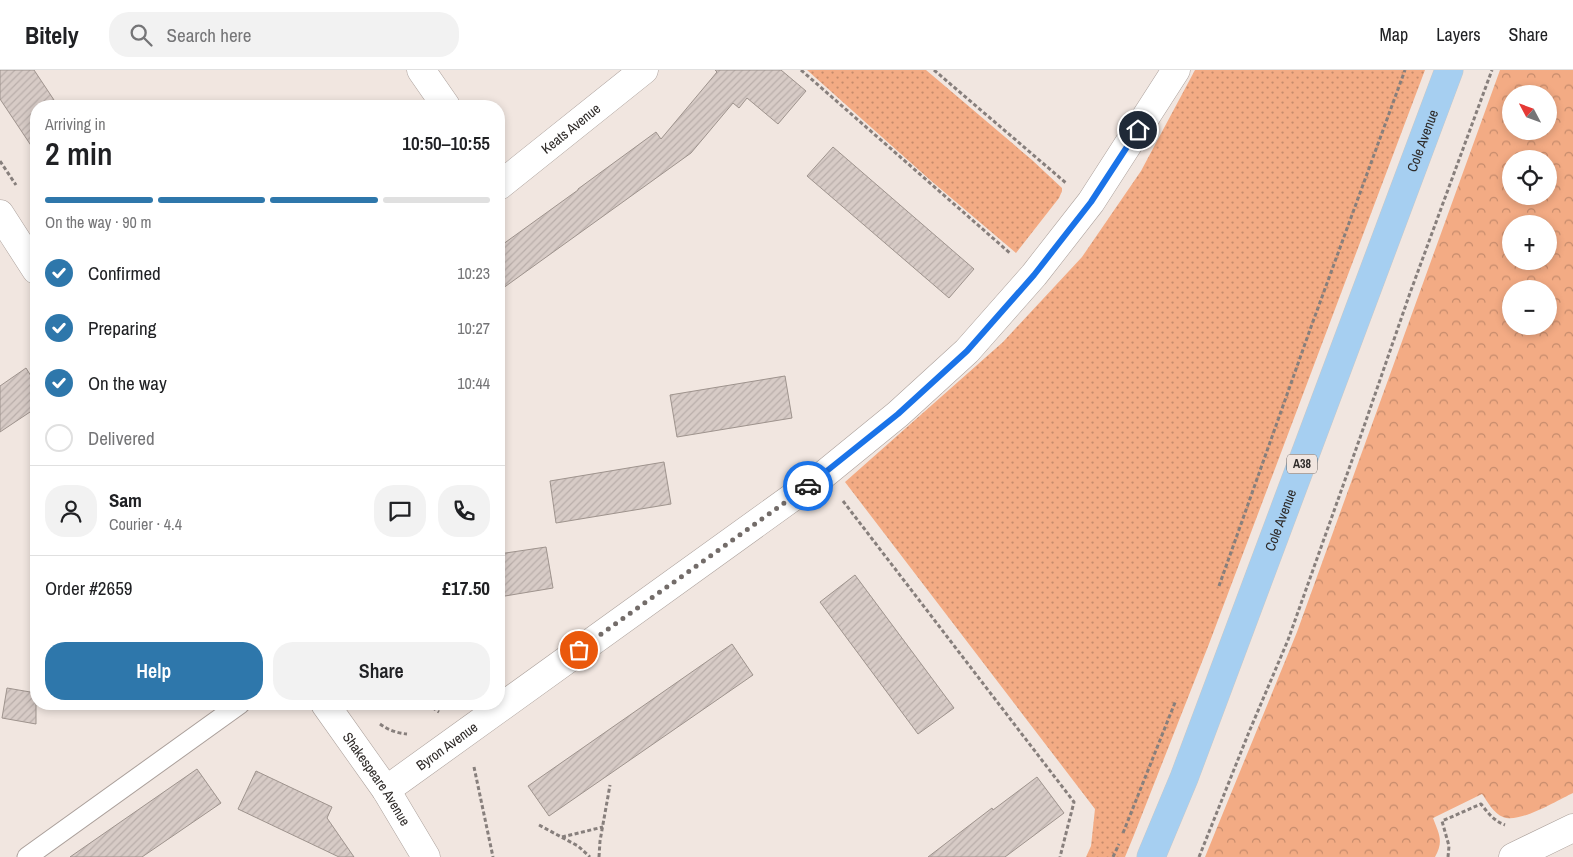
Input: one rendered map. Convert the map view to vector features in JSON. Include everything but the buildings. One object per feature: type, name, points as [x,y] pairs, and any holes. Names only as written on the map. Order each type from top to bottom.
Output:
[{"type":"highway","name":"Cole Avenue","points":[[1151,857],[1184,778],[1449,70]]},
{"type":"street","points":[[421,70],[442,100]]},
{"type":"street","name":"Keats Avenue","points":[[505,179],[644,70]]},
{"type":"street","name":"Byron Avenue","points":[[505,703],[822,476],[898,414],[967,351],[1034,275],[1091,202],[1176,70]]},
{"type":"street","points":[[0,214],[30,261]]},
{"type":"street","name":"Shakespeare Avenue","points":[[329,710],[386,790],[426,857]]},
{"type":"street","name":"Byron Avenue","points":[[386,790],[496,710]]},
{"type":"street","points":[[1513,857],[1573,828]]},
{"type":"lane","points":[[27,857],[232,710]]},
{"type":"path","points":[[801,70],[1034,275]]},
{"type":"path","points":[[934,70],[1069,185]]},
{"type":"path","points":[[1216,595],[1405,70]]},
{"type":"path","points":[[1198,857],[1248,732],[1288,640],[1410,293],[1492,70]]},
{"type":"path","points":[[822,476],[1074,802],[1060,857]]},
{"type":"path","points":[[1113,857],[1178,696]]},
{"type":"path","points":[[374,719],[384,727],[399,733],[408,734]]},
{"type":"path","points":[[465,732],[493,857]]},
{"type":"path","points":[[599,857],[602,827],[610,785]]},
{"type":"path","points":[[1448,857],[1449,846],[1442,821],[1481,804],[1489,815],[1498,822],[1512,827]]},
{"type":"path","points":[[539,825],[578,846],[590,857]]},
{"type":"path","points":[[561,838],[602,827]]},
{"type":"green space","points":[[807,70],[926,70],[1062,188],[1059,198],[1016,253],[929,179]]},
{"type":"green space","points":[[1195,70],[1425,70],[1209,644],[1125,857],[1086,857],[1091,846],[1095,809],[845,482],[1003,342],[1082,257],[1141,171]]},
{"type":"green space","points":[[1500,70],[1573,70],[1573,793],[1528,814],[1510,818],[1496,813],[1482,794],[1433,818],[1439,833],[1440,842],[1435,857],[1205,857],[1297,632]]},
{"type":"way so far","points":[[579,650],[808,486]]},
{"type":"route","points":[[808,486],[898,414],[967,351],[1034,275],[1091,202],[1138,130]]}]
